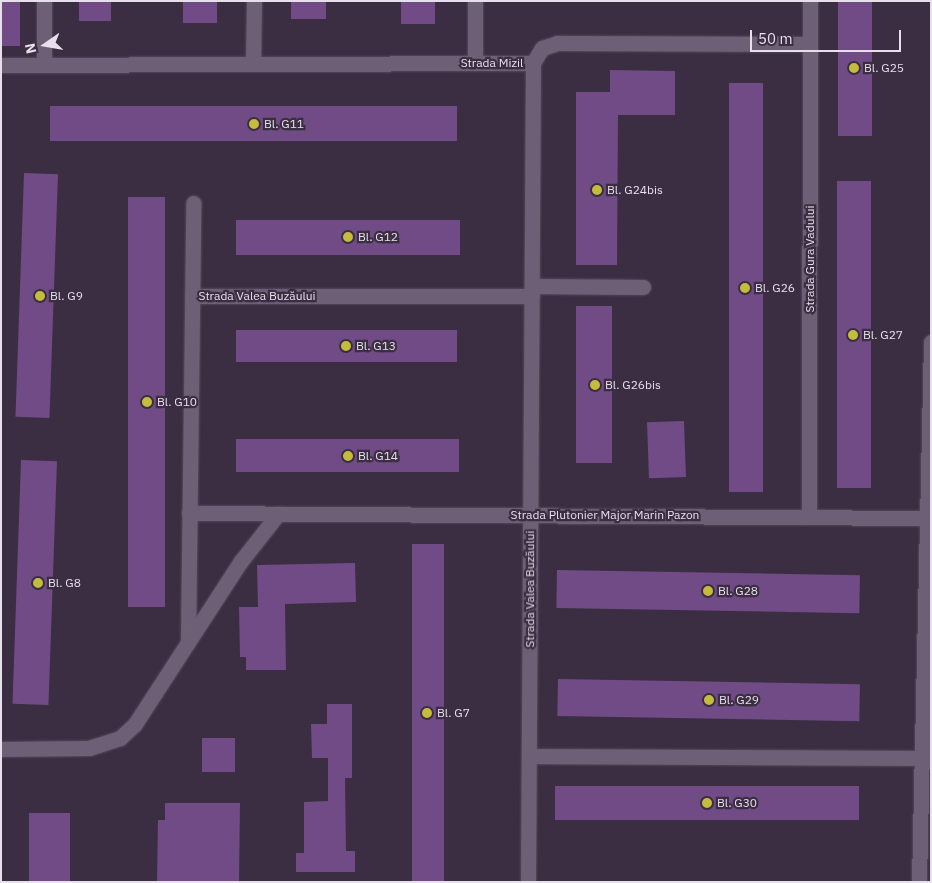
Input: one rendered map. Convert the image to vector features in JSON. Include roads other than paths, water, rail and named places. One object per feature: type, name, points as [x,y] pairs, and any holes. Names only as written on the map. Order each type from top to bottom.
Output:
[{"type":"street","points":[[44,1],[44,65]]},
{"type":"street","points":[[254,1],[254,64]]},
{"type":"street","points":[[475,1],[475,63]]},
{"type":"street","name":"Strada Gura Vadului","points":[[809,517],[810,1]]},
{"type":"street","name":"Strada Mizil","points":[[1,65],[533,63],[542,48],[557,43],[810,44]]},
{"type":"street","name":"Strada Valea Buzăului","points":[[528,882],[533,63]]},
{"type":"street","points":[[188,642],[193,204]]},
{"type":"street","points":[[532,291],[643,286]]},
{"type":"street","name":"Strada Valea Buzăului","points":[[192,296],[532,291]]},
{"type":"street","points":[[919,882],[925,859],[925,808],[920,758],[928,518],[931,342]]},
{"type":"street","name":"Strada Plutonier Major Marin Pazon","points":[[189,513],[928,518]]},
{"type":"street","points":[[1,749],[89,748],[120,738],[135,724],[240,561],[278,514]]},
{"type":"street","points":[[529,756],[920,758]]},
{"type":"place","name":"Bl. G25","points":[[854,68]]},
{"type":"place","name":"Bl. G11","points":[[254,124]]},
{"type":"place","name":"Bl. G24bis","points":[[597,190]]},
{"type":"place","name":"Bl. G12","points":[[348,237]]},
{"type":"place","name":"Bl. G26","points":[[745,288]]},
{"type":"place","name":"Bl. G9","points":[[40,296]]},
{"type":"place","name":"Bl. G27","points":[[853,335]]},
{"type":"place","name":"Bl. G13","points":[[346,346]]},
{"type":"place","name":"Bl. G26bis","points":[[595,385]]},
{"type":"place","name":"Bl. G10","points":[[147,402]]},
{"type":"place","name":"Bl. G14","points":[[348,456]]},
{"type":"place","name":"Bl. G8","points":[[38,583]]},
{"type":"place","name":"Bl. G28","points":[[708,591]]},
{"type":"place","name":"Bl. G29","points":[[709,700]]},
{"type":"place","name":"Bl. G7","points":[[427,713]]},
{"type":"place","name":"Bl. G30","points":[[707,803]]}]
